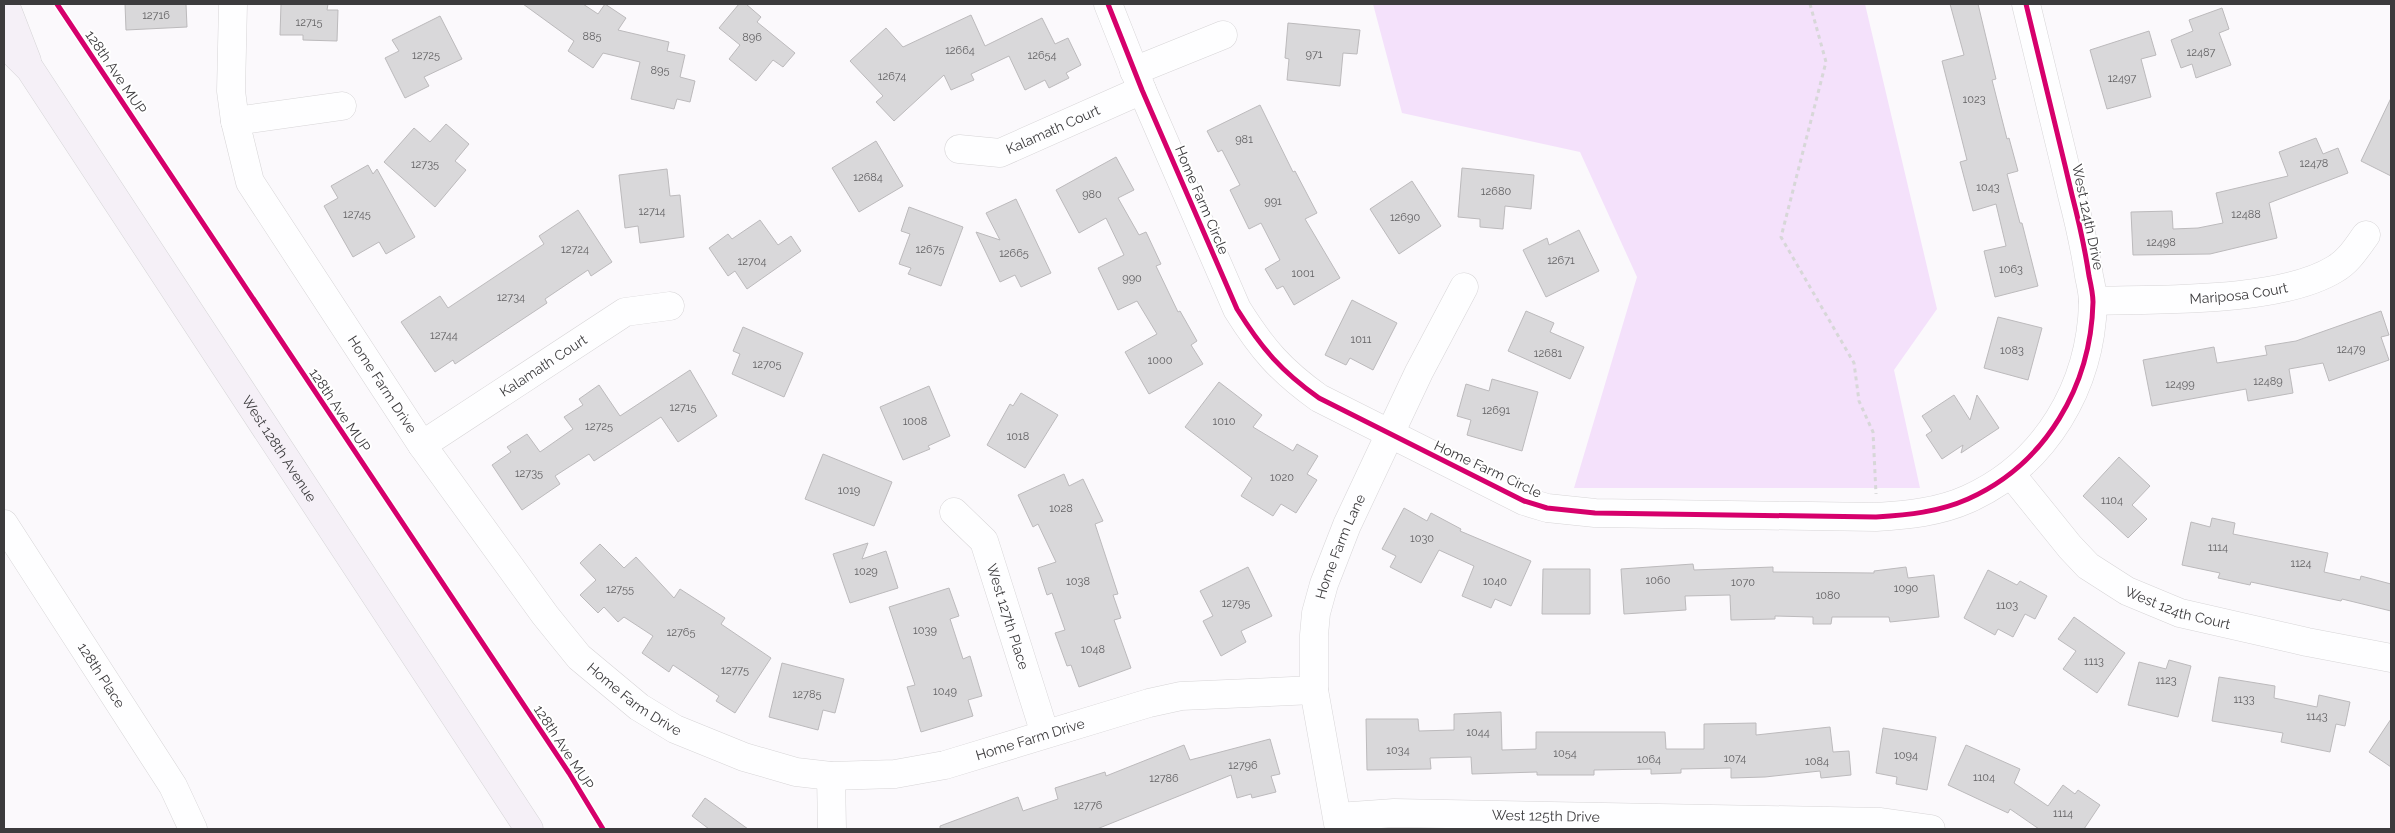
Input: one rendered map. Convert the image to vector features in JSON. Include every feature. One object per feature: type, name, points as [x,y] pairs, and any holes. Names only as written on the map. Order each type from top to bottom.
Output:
[{"type":"main road","name":"West 128th Avenue","points":[[5,4],[30,70]]},
{"type":"main road","name":"West 128th Avenue","points":[[4,43],[30,70],[529,829]]},
{"type":"street","name":"Home Farm Drive","points":[[233,4],[231,91],[235,121],[250,182],[422,445],[563,638],[597,674],[639,707],[675,729],[707,744],[796,772],[830,776],[895,774],[925,770],[1181,696],[1314,690]]},
{"type":"street","name":"Home Farm Circle","points":[[1108,4],[1138,81],[1226,285],[1255,338],[1273,361],[1300,385],[1319,398],[1524,501],[1547,508],[1595,513],[1876,517],[1916,514],[1948,506],[1969,499],[2012,474]]},
{"type":"street","name":"West 124th Drive","points":[[2012,474],[2044,441],[2072,399],[2088,349],[2093,301],[2084,243],[2026,4]]},
{"type":"street","name":"Kalamath Court","points":[[959,149],[1000,153],[1223,35]]},
{"type":"street","points":[[235,121],[342,106]]},
{"type":"street","name":"Mariposa Court","points":[[2093,301],[2209,297],[2260,292],[2295,284],[2335,269],[2348,259],[2366,235]]},
{"type":"street","name":"Home Farm Lane","points":[[1338,823],[1314,690],[1316,613],[1324,584],[1347,525],[1389,434],[1464,287]]},
{"type":"street","name":"Kalamath Court","points":[[422,445],[625,312],[670,306]]},
{"type":"street","name":"West 124th Court","points":[[2012,474],[2070,547],[2088,566],[2127,591],[2180,612],[2307,642],[2391,658]]},
{"type":"street","name":"West 127th Place","points":[[954,512],[984,541],[1045,734]]},
{"type":"street","name":"128th Place","points":[[4,524],[173,786],[193,829]]},
{"type":"street","points":[[830,776],[832,829]]},
{"type":"street","name":"West 125th Drive","points":[[1338,823],[1394,813],[1881,822],[1931,829]]},
{"type":"path","points":[[1810,4],[1826,62],[1780,237],[1854,362],[1859,401],[1873,432],[1876,517]]},
{"type":"shaded area","points":[[1373,4],[1865,4],[1937,309],[1894,370],[1920,488],[1574,488],[1637,277],[1580,152],[1402,113]]},
{"type":"building","points":[[125,4],[186,4],[187,27],[126,30]]},
{"type":"building","points":[[281,4],[328,4],[327,10],[338,10],[337,41],[303,40],[303,35],[280,35]]},
{"type":"building","points":[[523,4],[583,4],[598,14],[605,4],[626,18],[618,30],[669,42],[667,51],[685,55],[680,77],[695,81],[690,102],[677,99],[674,109],[631,99],[640,62],[603,53],[593,68],[568,51],[574,41]]},
{"type":"building","points":[[739,4],[746,4],[761,17],[757,22],[795,53],[783,67],[773,60],[756,81],[729,59],[740,45],[719,28]]},
{"type":"building","points":[[1950,4],[1978,4],[1996,79],[1992,80],[2007,139],[2009,138],[2018,171],[2007,174],[2038,286],[1995,297],[1984,251],[2006,246],[1996,204],[1973,211],[1960,162],[1967,160],[1942,61],[1964,55]]},
{"type":"building","points":[[2222,8],[2229,29],[2219,33],[2231,65],[2196,78],[2192,64],[2181,68],[2171,40],[2193,31],[2189,20]]},
{"type":"building","points":[[971,15],[985,46],[1042,18],[1055,44],[1068,38],[1081,65],[1066,73],[1069,78],[1049,88],[1045,80],[1025,90],[1009,56],[971,74],[974,80],[951,90],[944,75],[894,121],[876,102],[883,96],[850,61],[886,28],[903,47]]},
{"type":"building","points":[[440,16],[462,59],[424,77],[429,86],[405,98],[385,58],[399,51],[392,40]]},
{"type":"building","points":[[1288,23],[1360,30],[1357,54],[1343,53],[1340,86],[1287,80],[1289,59],[1285,58]]},
{"type":"building","points":[[2149,31],[2156,55],[2141,59],[2151,97],[2107,109],[2090,50]]},
{"type":"building","points":[[2391,98],[2391,176],[2361,161]]},
{"type":"building","points":[[1260,105],[1293,172],[1295,171],[1317,213],[1305,219],[1340,278],[1294,305],[1283,286],[1277,289],[1265,269],[1280,260],[1261,223],[1249,229],[1230,190],[1240,185],[1222,150],[1218,152],[1207,131]]},
{"type":"building","points":[[446,124],[469,144],[455,161],[466,170],[435,207],[384,162],[414,128],[430,142]]},
{"type":"building","points":[[2316,138],[2323,154],[2338,148],[2348,173],[2269,203],[2277,238],[2210,254],[2133,255],[2131,212],[2172,211],[2173,229],[2198,228],[2223,223],[2216,193],[2288,176],[2279,152]]},
{"type":"building","points":[[876,141],[903,186],[859,212],[832,168]]},
{"type":"building","points":[[1116,157],[1134,190],[1118,198],[1139,235],[1146,232],[1161,264],[1156,266],[1178,312],[1180,311],[1197,341],[1191,345],[1203,364],[1149,394],[1125,352],[1157,334],[1137,301],[1118,310],[1098,268],[1124,255],[1106,218],[1079,233],[1056,190]]},
{"type":"building","points":[[368,165],[373,174],[377,169],[415,237],[386,254],[379,242],[353,257],[324,206],[338,198],[331,186]]},
{"type":"building","points":[[1462,168],[1534,175],[1531,209],[1505,206],[1503,229],[1480,227],[1480,219],[1458,217]]},
{"type":"building","points":[[667,169],[670,196],[680,195],[684,237],[640,243],[638,226],[625,228],[619,175]]},
{"type":"building","points":[[1412,181],[1441,226],[1399,254],[1370,209]]},
{"type":"building","points":[[1016,199],[1051,273],[1021,287],[1015,275],[1000,282],[976,232],[1000,240],[986,213]]},
{"type":"building","points":[[909,207],[963,227],[941,286],[908,274],[911,268],[899,264],[910,234],[901,231]]},
{"type":"building","points":[[578,210],[612,262],[591,276],[588,270],[545,299],[547,303],[455,364],[453,360],[435,372],[401,322],[440,296],[448,308],[544,244],[539,236]]},
{"type":"building","points":[[760,220],[778,245],[791,236],[801,251],[747,289],[735,271],[728,276],[709,248],[728,234],[732,239]]},
{"type":"building","points":[[1579,230],[1599,271],[1546,297],[1523,250],[1547,238],[1549,245]]},
{"type":"building","points":[[1352,300],[1397,323],[1373,370],[1350,358],[1346,365],[1325,355]]},
{"type":"building","points":[[1526,311],[1554,323],[1550,332],[1584,347],[1570,379],[1508,351]]},
{"type":"building","points":[[2381,311],[2389,335],[2381,337],[2389,360],[2329,381],[2323,363],[2289,369],[2293,393],[2248,401],[2246,389],[2152,406],[2143,360],[2214,347],[2217,363],[2267,355],[2265,346],[2296,341]]},
{"type":"building","points":[[1998,317],[2042,328],[2028,380],[1984,368]]},
{"type":"building","points":[[743,327],[803,353],[784,397],[732,374],[740,354],[733,351]]},
{"type":"building","points":[[690,370],[717,416],[678,442],[661,417],[594,461],[589,454],[555,476],[560,484],[522,510],[492,465],[511,452],[507,447],[527,434],[540,452],[573,429],[564,417],[583,405],[579,399],[599,385],[620,416]]},
{"type":"building","points":[[1492,379],[1538,392],[1522,451],[1467,435],[1471,420],[1457,416],[1466,384],[1489,391]]},
{"type":"building","points":[[1219,382],[1262,415],[1253,427],[1293,451],[1297,444],[1318,456],[1307,474],[1317,480],[1296,513],[1281,504],[1273,516],[1241,496],[1252,478],[1185,427]]},
{"type":"building","points":[[929,386],[950,436],[928,446],[930,449],[903,460],[880,407]]},
{"type":"building","points":[[1021,393],[1058,415],[1025,468],[987,445],[1010,404],[1013,406]]},
{"type":"building","points":[[1954,395],[1970,420],[1977,395],[1999,428],[1961,453],[1963,445],[1942,459],[1926,435],[1932,431],[1922,416]]},
{"type":"building","points":[[823,454],[892,482],[874,526],[805,499]]},
{"type":"building","points":[[2119,457],[2150,486],[2132,505],[2147,519],[2128,538],[2083,496]]},
{"type":"building","points":[[1064,474],[1069,486],[1083,479],[1103,521],[1095,524],[1118,594],[1113,595],[1121,618],[1114,620],[1131,668],[1079,687],[1071,665],[1067,666],[1055,633],[1065,630],[1052,593],[1047,595],[1038,568],[1056,562],[1038,524],[1033,527],[1018,495]]},
{"type":"building","points":[[1404,508],[1427,521],[1431,513],[1461,529],[1460,531],[1531,561],[1511,606],[1495,599],[1491,608],[1462,596],[1474,566],[1439,550],[1421,583],[1390,567],[1396,556],[1382,549]]},
{"type":"building","points":[[2212,518],[2235,523],[2233,534],[2328,553],[2324,572],[2360,580],[2361,576],[2391,584],[2391,611],[2342,599],[2341,601],[2251,582],[2250,585],[2218,578],[2220,573],[2182,565],[2191,522],[2210,527]]},
{"type":"building","points":[[868,543],[862,559],[886,551],[898,588],[850,603],[833,554]]},
{"type":"building","points":[[600,544],[624,568],[636,557],[674,598],[680,589],[725,618],[721,624],[771,658],[735,713],[716,701],[719,696],[673,665],[669,672],[642,653],[653,636],[624,617],[618,622],[604,607],[598,613],[580,595],[596,580],[580,563]]},
{"type":"building","points":[[1693,564],[1694,570],[1773,567],[1773,572],[1874,573],[1874,571],[1906,567],[1908,578],[1934,575],[1939,617],[1890,622],[1889,617],[1832,617],[1831,624],[1813,624],[1813,617],[1775,616],[1775,619],[1731,620],[1730,595],[1685,596],[1686,610],[1624,614],[1621,569]]},
{"type":"building","points":[[1248,567],[1272,616],[1241,631],[1246,642],[1221,656],[1203,621],[1213,616],[1200,591]]},
{"type":"building","points":[[1543,569],[1590,569],[1590,614],[1542,614]]},
{"type":"building","points":[[1988,570],[2017,585],[2020,581],[2047,596],[2035,619],[2025,614],[2013,637],[1998,629],[1995,635],[1964,618]]},
{"type":"building","points":[[949,588],[959,616],[950,619],[963,659],[970,656],[982,696],[968,700],[973,716],[921,732],[907,687],[915,685],[889,607]]},
{"type":"building","points":[[2074,617],[2125,653],[2097,693],[2063,669],[2076,651],[2058,639]]},
{"type":"building","points":[[2169,660],[2191,666],[2178,717],[2128,705],[2139,662],[2166,669]]},
{"type":"building","points":[[782,663],[844,679],[835,713],[823,710],[818,730],[769,717]]},
{"type":"building","points":[[2219,677],[2275,686],[2274,698],[2317,707],[2319,695],[2350,702],[2345,726],[2336,724],[2330,752],[2281,742],[2283,733],[2212,721]]},
{"type":"building","points":[[1501,712],[1502,750],[1536,749],[1536,732],[1665,732],[1666,749],[1704,749],[1704,724],[1756,723],[1756,735],[1830,727],[1833,752],[1849,751],[1851,775],[1821,778],[1820,771],[1765,777],[1731,778],[1731,768],[1681,769],[1681,773],[1651,774],[1651,769],[1594,770],[1594,775],[1537,775],[1537,772],[1472,774],[1471,757],[1430,758],[1431,769],[1367,770],[1366,719],[1418,719],[1419,731],[1454,730],[1454,714]]},
{"type":"building","points":[[2391,719],[2391,767],[2369,752]]},
{"type":"building","points":[[1883,728],[1936,737],[1927,790],[1896,784],[1897,777],[1876,773]]},
{"type":"building","points":[[1270,739],[1280,774],[1271,776],[1276,792],[1252,798],[1251,794],[1237,798],[1231,775],[1097,829],[940,829],[940,826],[1018,797],[1023,811],[1058,799],[1055,788],[1105,772],[1106,776],[1184,745],[1190,760]]},
{"type":"building","points":[[1966,745],[2020,769],[2014,783],[2048,806],[2063,785],[2075,794],[2078,790],[2100,805],[2084,829],[2039,829],[2010,809],[2008,813],[1948,785]]},
{"type":"building","points":[[705,798],[748,829],[709,829],[692,816]]},
{"type":"cycle path","name":"128th Ave MUP","points":[[57,4],[569,773],[603,829]]},
{"type":"cycle path","points":[[1108,4],[1142,90],[1237,309],[1264,348],[1283,369],[1319,398],[1524,501],[1547,508],[1595,513],[1876,517],[1912,514],[1946,507],[1968,499],[1996,484],[2020,465],[2041,443],[2059,419],[2073,392],[2084,363],[2090,333],[2093,302],[2092,289],[2084,246],[2026,4]]}]
